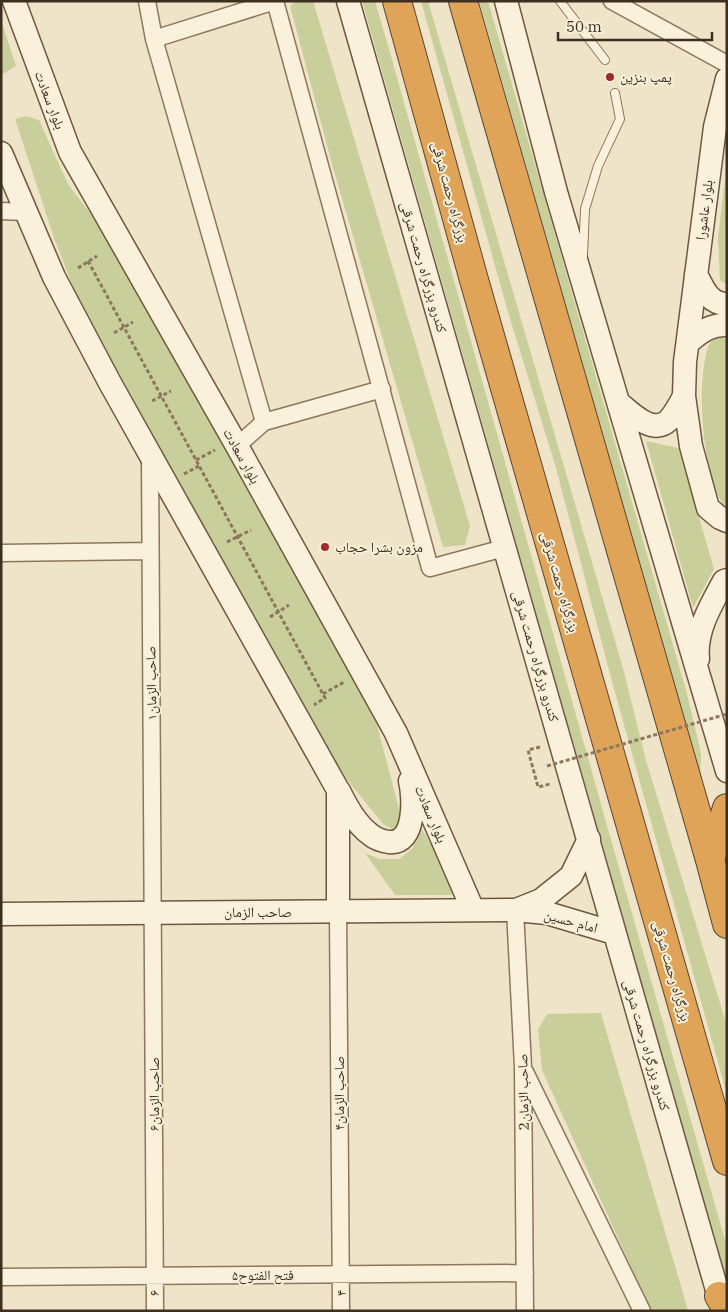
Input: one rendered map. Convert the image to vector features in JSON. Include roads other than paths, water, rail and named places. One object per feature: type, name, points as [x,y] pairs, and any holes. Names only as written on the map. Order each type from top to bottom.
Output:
[{"type":"highway","name":"بزرگراه رحمت شرقی","points":[[398,1],[474,280],[727,1161]]},
{"type":"highway","points":[[463,1],[727,924]]},
{"type":"highway","points":[[710,860],[727,808]]},
{"type":"street","name":"بلوار سعادت","points":[[14,1],[70,152],[237,446],[396,733],[473,910]]},
{"type":"street","points":[[147,1],[154,39],[264,422]]},
{"type":"street","points":[[154,39],[275,1],[430,568],[504,548]]},
{"type":"street","name":"کندرو بزرگراه رحمت شرقی","points":[[348,1],[589,839],[614,933],[723,1305]]},
{"type":"street","points":[[506,1],[556,192],[727,771]]},
{"type":"street","points":[[612,1],[727,64]]},
{"type":"street","name":"بلوار عاشورا","points":[[727,79],[715,127],[688,342],[684,396],[691,446],[708,508],[727,521]]},
{"type":"street","points":[[1,153],[54,276],[150,454],[338,790],[356,821],[371,836],[382,841],[393,842],[402,838],[411,821],[413,792],[396,733]]},
{"type":"street","points":[[1,211],[25,212]]},
{"type":"street","points":[[696,274],[708,296],[720,304],[727,304]]},
{"type":"street","points":[[688,342],[700,331],[718,324],[727,325]]},
{"type":"street","points":[[237,446],[264,422],[382,389]]},
{"type":"street","points":[[619,403],[644,423],[653,426],[668,421],[684,396]]},
{"type":"street","name":"صاحب الزمان۱","points":[[150,454],[153,912]]},
{"type":"street","points":[[1,552],[150,551]]},
{"type":"street","points":[[701,685],[697,646],[708,610],[726,574]]},
{"type":"street","points":[[338,790],[338,912]]},
{"type":"street","name":"امام حسین","points":[[515,910],[541,900],[571,876],[589,839]]},
{"type":"street","name":"امام حسین","points":[[515,910],[547,913],[614,933]]},
{"type":"street","name":"صاحب الزمان","points":[[1,914],[515,910]]},
{"type":"street","name":"2صاحب الزمان","points":[[515,910],[523,1068],[525,1311]]},
{"type":"street","name":"صاحب الزمان۶","points":[[153,912],[154,1276]]},
{"type":"street","name":"صاحب الزمان۴","points":[[338,912],[341,1275]]},
{"type":"street","points":[[523,1068],[642,1306],[642,1311]]},
{"type":"street","name":"فتح الفتوح۵","points":[[1,1277],[524,1273]]},
{"type":"street","name":"۴","points":[[341,1275],[341,1311]]},
{"type":"street","name":"۶","points":[[154,1276],[155,1311]]},
{"type":"lane","points":[[560,1],[605,60]]},
{"type":"lane","points":[[583,283],[585,209],[598,166],[620,119],[615,93]]},
{"type":"place","name":"پمپ بنزین","points":[[610,77]]},
{"type":"place","name":"مزون بشرا حجاب","points":[[325,547]]}]
